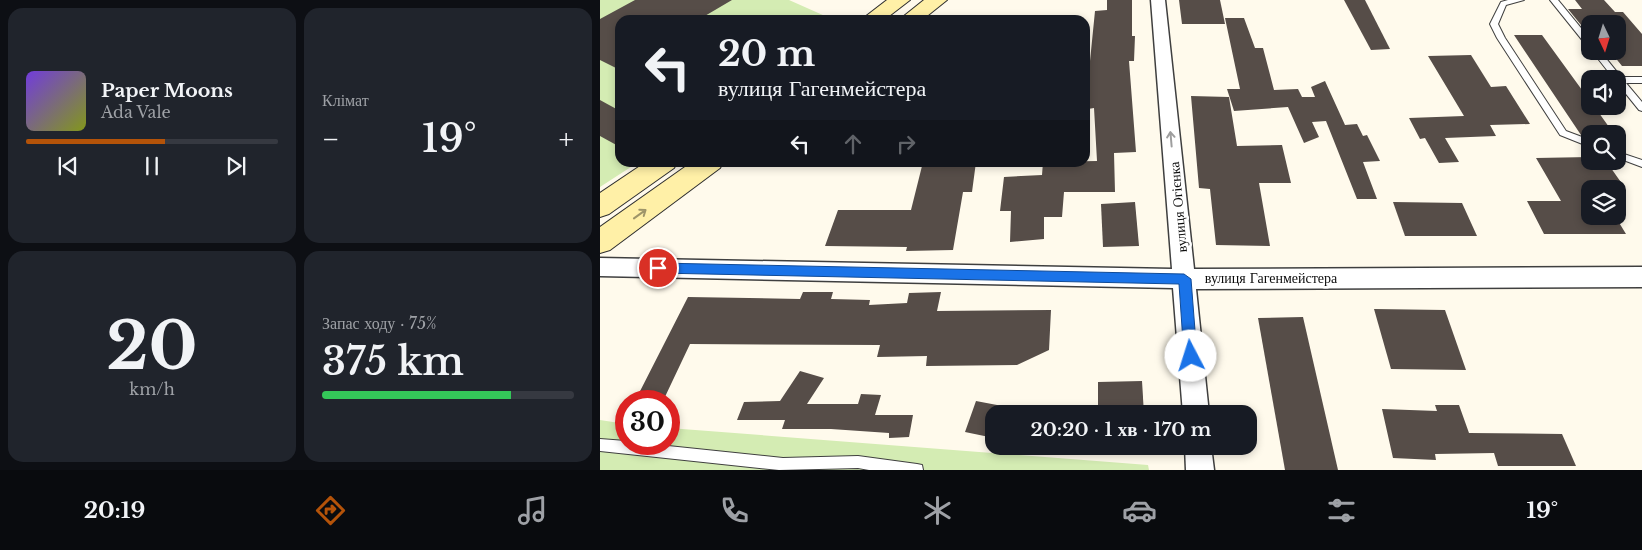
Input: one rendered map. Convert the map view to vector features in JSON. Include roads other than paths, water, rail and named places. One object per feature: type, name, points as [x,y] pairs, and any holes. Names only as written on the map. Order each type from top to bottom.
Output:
[{"type":"main road","points":[[878,15],[900,0]]},
{"type":"main road","points":[[916,15],[937,0]]},
{"type":"main road","points":[[600,207],[658,167]]},
{"type":"main road","points":[[600,242],[704,167]]},
{"type":"street","name":"вулиця Огієнка","points":[[1158,0],[1195,405]]},
{"type":"street","name":"вулиця Гагенмейстера","points":[[600,267],[1184,279],[1642,277]]},
{"type":"street","points":[[1199,455],[1200,470]]},
{"type":"lane","points":[[1520,0],[1504,3],[1494,24],[1501,38],[1563,133],[1581,140]]},
{"type":"lane","points":[[1554,0],[1581,33]]},
{"type":"lane","points":[[1603,60],[1611,70]]},
{"type":"lane","points":[[1626,80],[1642,80]]},
{"type":"lane","points":[[1626,89],[1642,108]]},
{"type":"lane","points":[[1626,157],[1642,164]]},
{"type":"lane","points":[[600,445],[783,464],[858,462],[917,470]]}]
